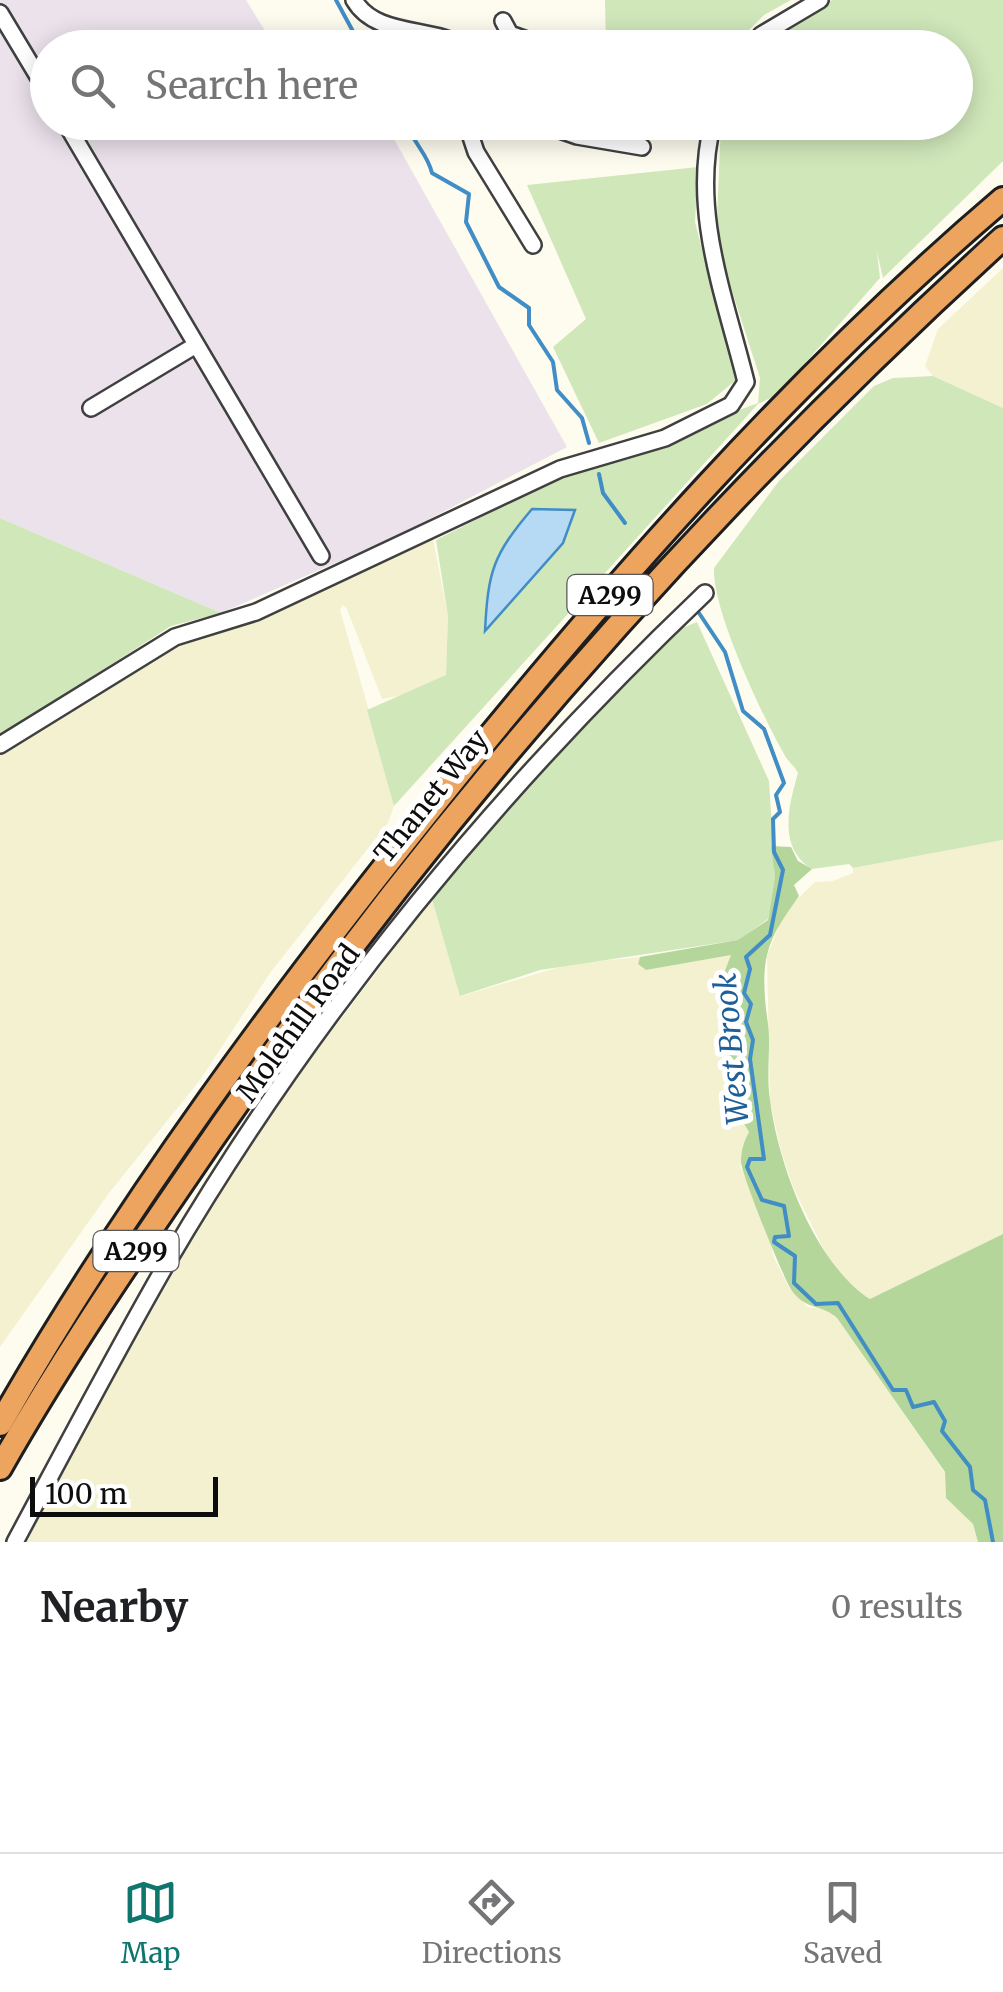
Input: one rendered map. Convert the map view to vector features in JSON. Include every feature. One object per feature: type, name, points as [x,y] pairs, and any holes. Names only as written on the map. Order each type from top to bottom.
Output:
[{"type":"highway","name":"Thanet Way","points":[[0,1424],[108,1251],[260,1028],[548,664],[748,442],[1003,199]]},
{"type":"highway","name":"Thanet Way","points":[[0,1468],[140,1246],[280,1038],[513,742],[770,461],[1003,238]]},
{"type":"street","points":[[354,0],[366,15],[406,30]]},
{"type":"street","points":[[771,30],[820,0]]},
{"type":"street","points":[[0,13],[30,63]]},
{"type":"street","points":[[503,21],[508,30]]},
{"type":"street","points":[[76,140],[321,556]]},
{"type":"street","points":[[472,140],[533,246]]},
{"type":"street","points":[[601,140],[642,147]]},
{"type":"street","points":[[0,745],[175,637],[256,612],[560,469],[629,451],[731,405],[746,382],[707,229],[706,178],[711,140]]},
{"type":"street","points":[[91,408],[196,344]]},
{"type":"street","name":"Molehill Road","points":[[14,1542],[168,1262],[290,1074],[469,837],[548,748],[704,593]]},
{"type":"shaded area","points":[[0,0],[246,0],[265,30],[30,30],[30,140],[395,140],[567,447],[395,537],[221,613],[0,518]]},
{"type":"shaded area","points":[[1003,268],[1003,408],[933,376],[925,366],[938,329]]},
{"type":"shaded area","points":[[432,534],[448,616],[446,676],[403,695],[382,699],[347,609],[343,605],[340,610],[389,780],[394,806],[388,823],[270,973],[200,1080],[109,1193],[0,1347],[0,751],[177,639]]},
{"type":"shaded area","points":[[1003,840],[1003,1234],[870,1299],[839,1275],[827,1256],[793,1187],[781,1151],[770,1101],[767,956],[785,911],[815,882],[833,881],[853,873],[853,868]]},
{"type":"shaded area","points":[[432,899],[461,996],[570,964],[640,957],[638,964],[646,970],[731,955],[725,998],[734,1023],[729,1053],[735,1071],[729,1099],[749,1132],[740,1166],[766,1224],[774,1258],[790,1289],[808,1307],[829,1310],[837,1318],[945,1473],[946,1498],[973,1524],[978,1542],[20,1542],[214,1202],[300,1073]]},
{"type":"green space","points":[[605,0],[791,0],[764,15],[749,30],[606,30]]},
{"type":"green space","points":[[832,0],[1003,0],[1003,161],[883,278],[877,252],[880,278],[777,395],[758,404],[394,806],[367,710],[446,675],[448,616],[436,540],[553,481],[758,403],[760,378],[716,241],[720,140],[973,140],[973,30],[779,30]]},
{"type":"green space","points":[[698,167],[695,222],[736,380],[707,404],[599,443],[553,347],[586,319],[527,185]]},
{"type":"green space","points":[[933,376],[1003,408],[1003,840],[853,868],[849,864],[812,869],[794,850],[788,826],[798,773],[775,737],[740,662],[721,609],[714,568],[779,481],[874,386],[893,378]]},
{"type":"green space","points":[[0,518],[221,613],[171,626],[0,736]]},
{"type":"green space","points":[[697,622],[769,781],[775,876],[768,919],[739,940],[540,970],[460,996],[432,899],[563,742],[675,631]]},
{"type":"green space","points":[[771,846],[791,847],[798,861],[812,869],[794,885],[799,896],[773,938],[764,981],[774,1125],[790,1182],[816,1237],[850,1283],[870,1299],[1003,1234],[1003,1542],[978,1542],[973,1524],[946,1498],[945,1472],[837,1318],[803,1302],[788,1283],[743,1170],[742,1154],[749,1132],[729,1099],[735,1071],[729,1053],[734,1023],[723,976],[731,955],[646,970],[638,964],[640,957],[738,940],[768,920],[775,876]]},
{"type":"water","points":[[532,509],[575,510],[563,543],[485,631],[495,565]]},
{"type":"waterway","name":"West Brook","points":[[336,0],[352,30]]},
{"type":"waterway","name":"West Brook","points":[[415,140],[432,173],[469,194],[466,222],[499,287],[529,308],[529,325],[553,362],[557,390],[582,418],[589,443]]},
{"type":"waterway","name":"West Brook","points":[[599,474],[603,493],[625,523]]},
{"type":"waterway","name":"West Brook","points":[[699,613],[725,652],[743,711],[764,729],[784,783],[776,795],[780,812],[773,819],[774,852],[783,870],[770,935],[746,957],[750,969],[744,993],[751,1004],[746,1022],[753,1040],[750,1059],[764,1159],[750,1159],[747,1167],[762,1200],[784,1206],[789,1236],[775,1237],[774,1242],[795,1256],[794,1283],[816,1304],[838,1303],[893,1390],[906,1390],[913,1407],[934,1402],[945,1421],[942,1431],[970,1467],[973,1490],[985,1500],[993,1542]]}]
